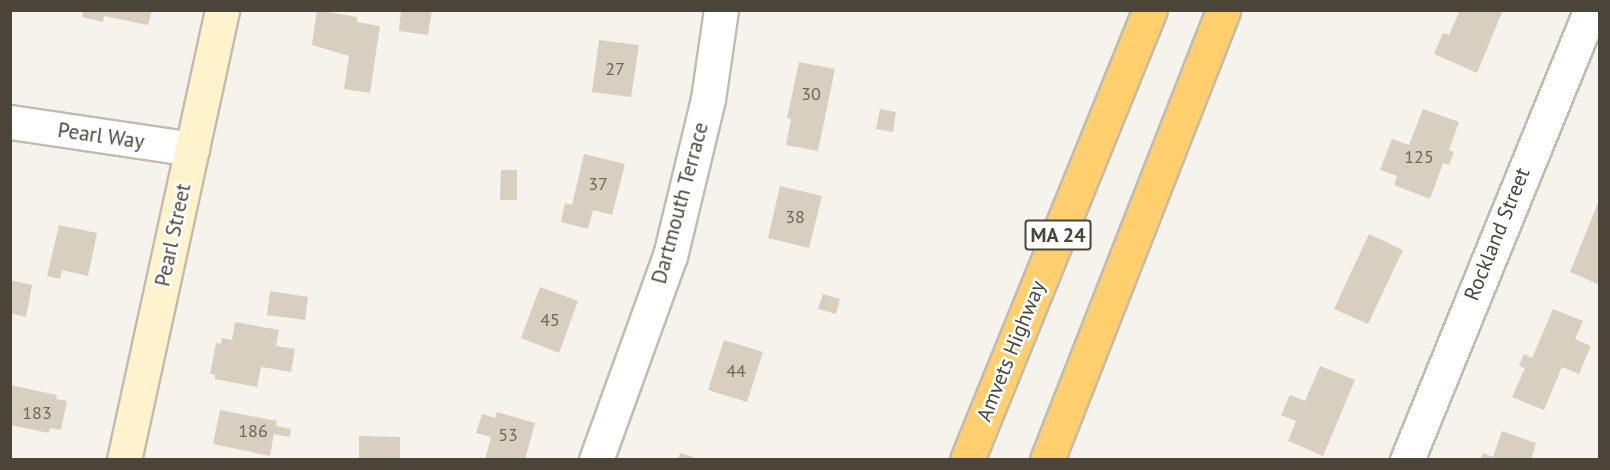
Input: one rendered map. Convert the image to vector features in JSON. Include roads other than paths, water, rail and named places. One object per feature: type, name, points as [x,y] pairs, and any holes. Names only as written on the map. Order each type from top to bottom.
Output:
[{"type":"highway","name":"Amvets Highway","points":[[967,459],[1150,10]]},
{"type":"highway","points":[[1047,459],[1223,10]]},
{"type":"street","name":"Pearl Street","points":[[124,459],[222,10]]},
{"type":"street","name":"Dartmouth Terrace","points":[[596,459],[670,256],[708,99],[721,10]]},
{"type":"street","name":"Rockland Street","points":[[1407,459],[1591,10]]},
{"type":"street","name":"Pearl Way","points":[[10,122],[192,149]]}]
